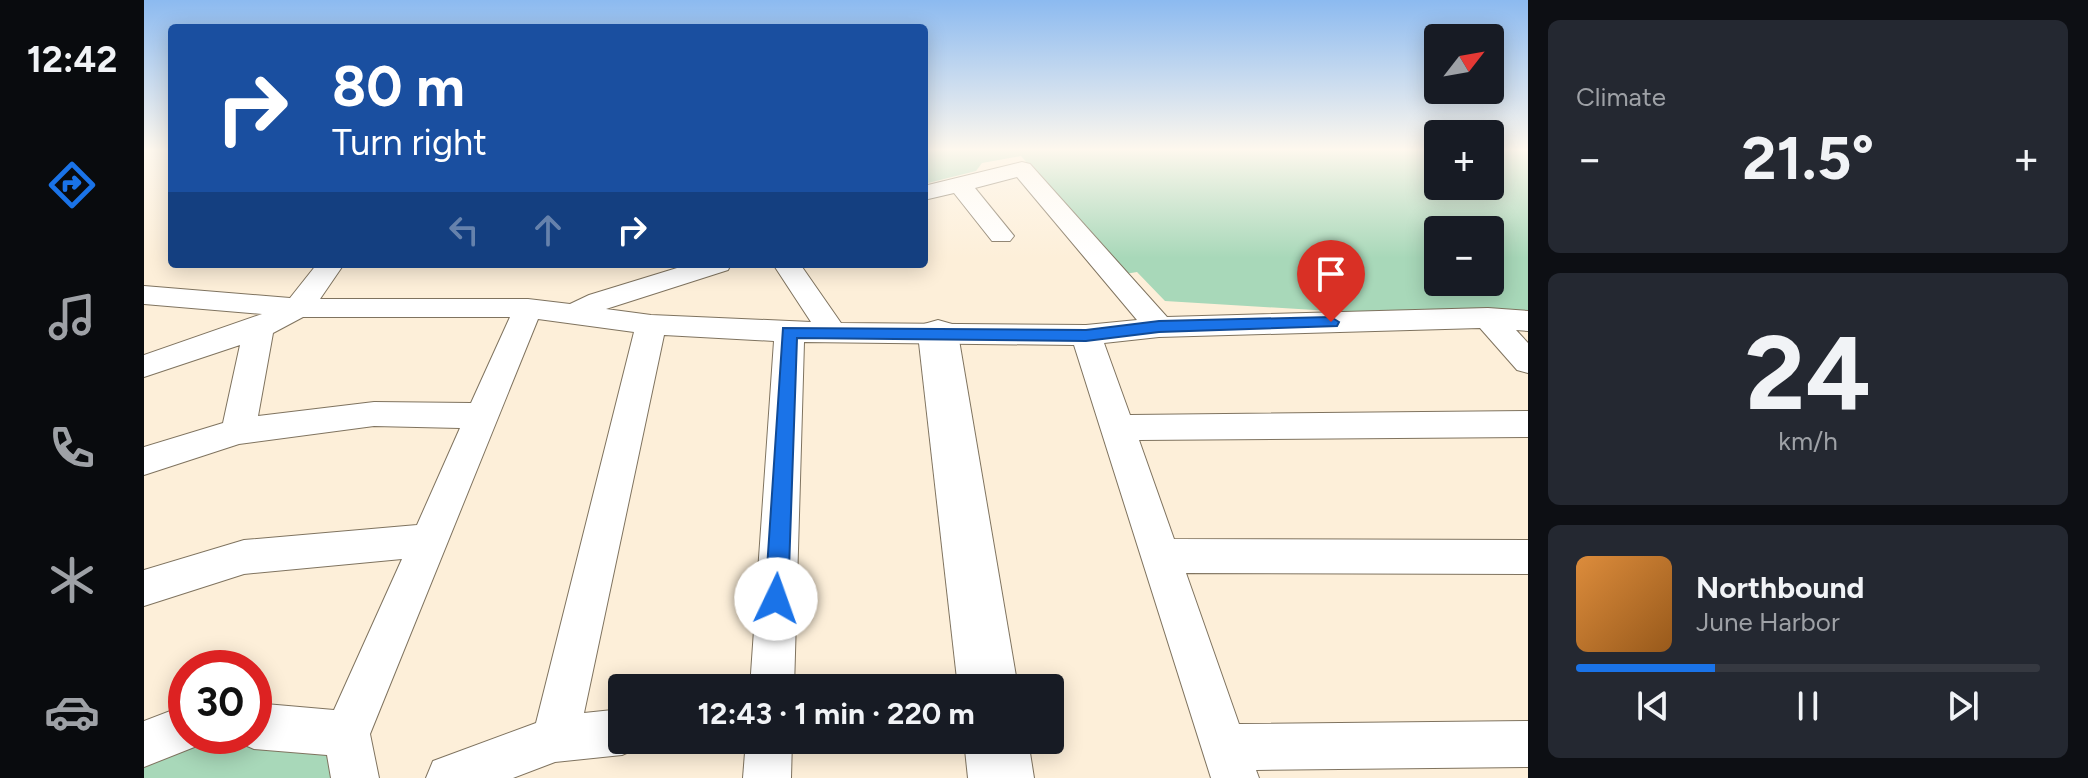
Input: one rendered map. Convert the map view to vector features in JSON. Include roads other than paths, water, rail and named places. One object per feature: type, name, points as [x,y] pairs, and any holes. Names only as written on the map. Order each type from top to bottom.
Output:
[{"type":"street","points":[[928,192],[955,185]]},
{"type":"street","points":[[961,185],[1001,236]]},
{"type":"street","points":[[1036,185],[1159,327]]},
{"type":"street","points":[[144,366],[259,328],[298,308],[328,268]]},
{"type":"street","points":[[577,313],[599,301],[705,268]]},
{"type":"street","points":[[789,268],[832,332]]},
{"type":"street","points":[[144,295],[298,308],[528,308],[651,325],[789,332],[1086,335],[1159,327],[1488,318],[1528,323]]},
{"type":"street","points":[[272,732],[351,756],[429,540],[528,308]]},
{"type":"street","points":[[1488,318],[1528,362]]},
{"type":"street","points":[[555,739],[651,325]]},
{"type":"street","points":[[238,431],[259,328]]},
{"type":"street","points":[[773,674],[789,332]]},
{"type":"street","points":[[938,334],[986,674]]},
{"type":"street","points":[[1086,335],[1230,763],[1528,744]]},
{"type":"street","points":[[144,461],[238,431],[374,414],[483,416]]},
{"type":"street","points":[[1117,428],[1528,424]]},
{"type":"street","points":[[144,588],[244,557],[429,540]]},
{"type":"street","points":[[1161,556],[1528,557]]},
{"type":"street","points":[[450,778],[555,739],[608,733]]},
{"type":"street","points":[[144,744],[168,735]]},
{"type":"street","points":[[998,754],[1001,778]]}]
